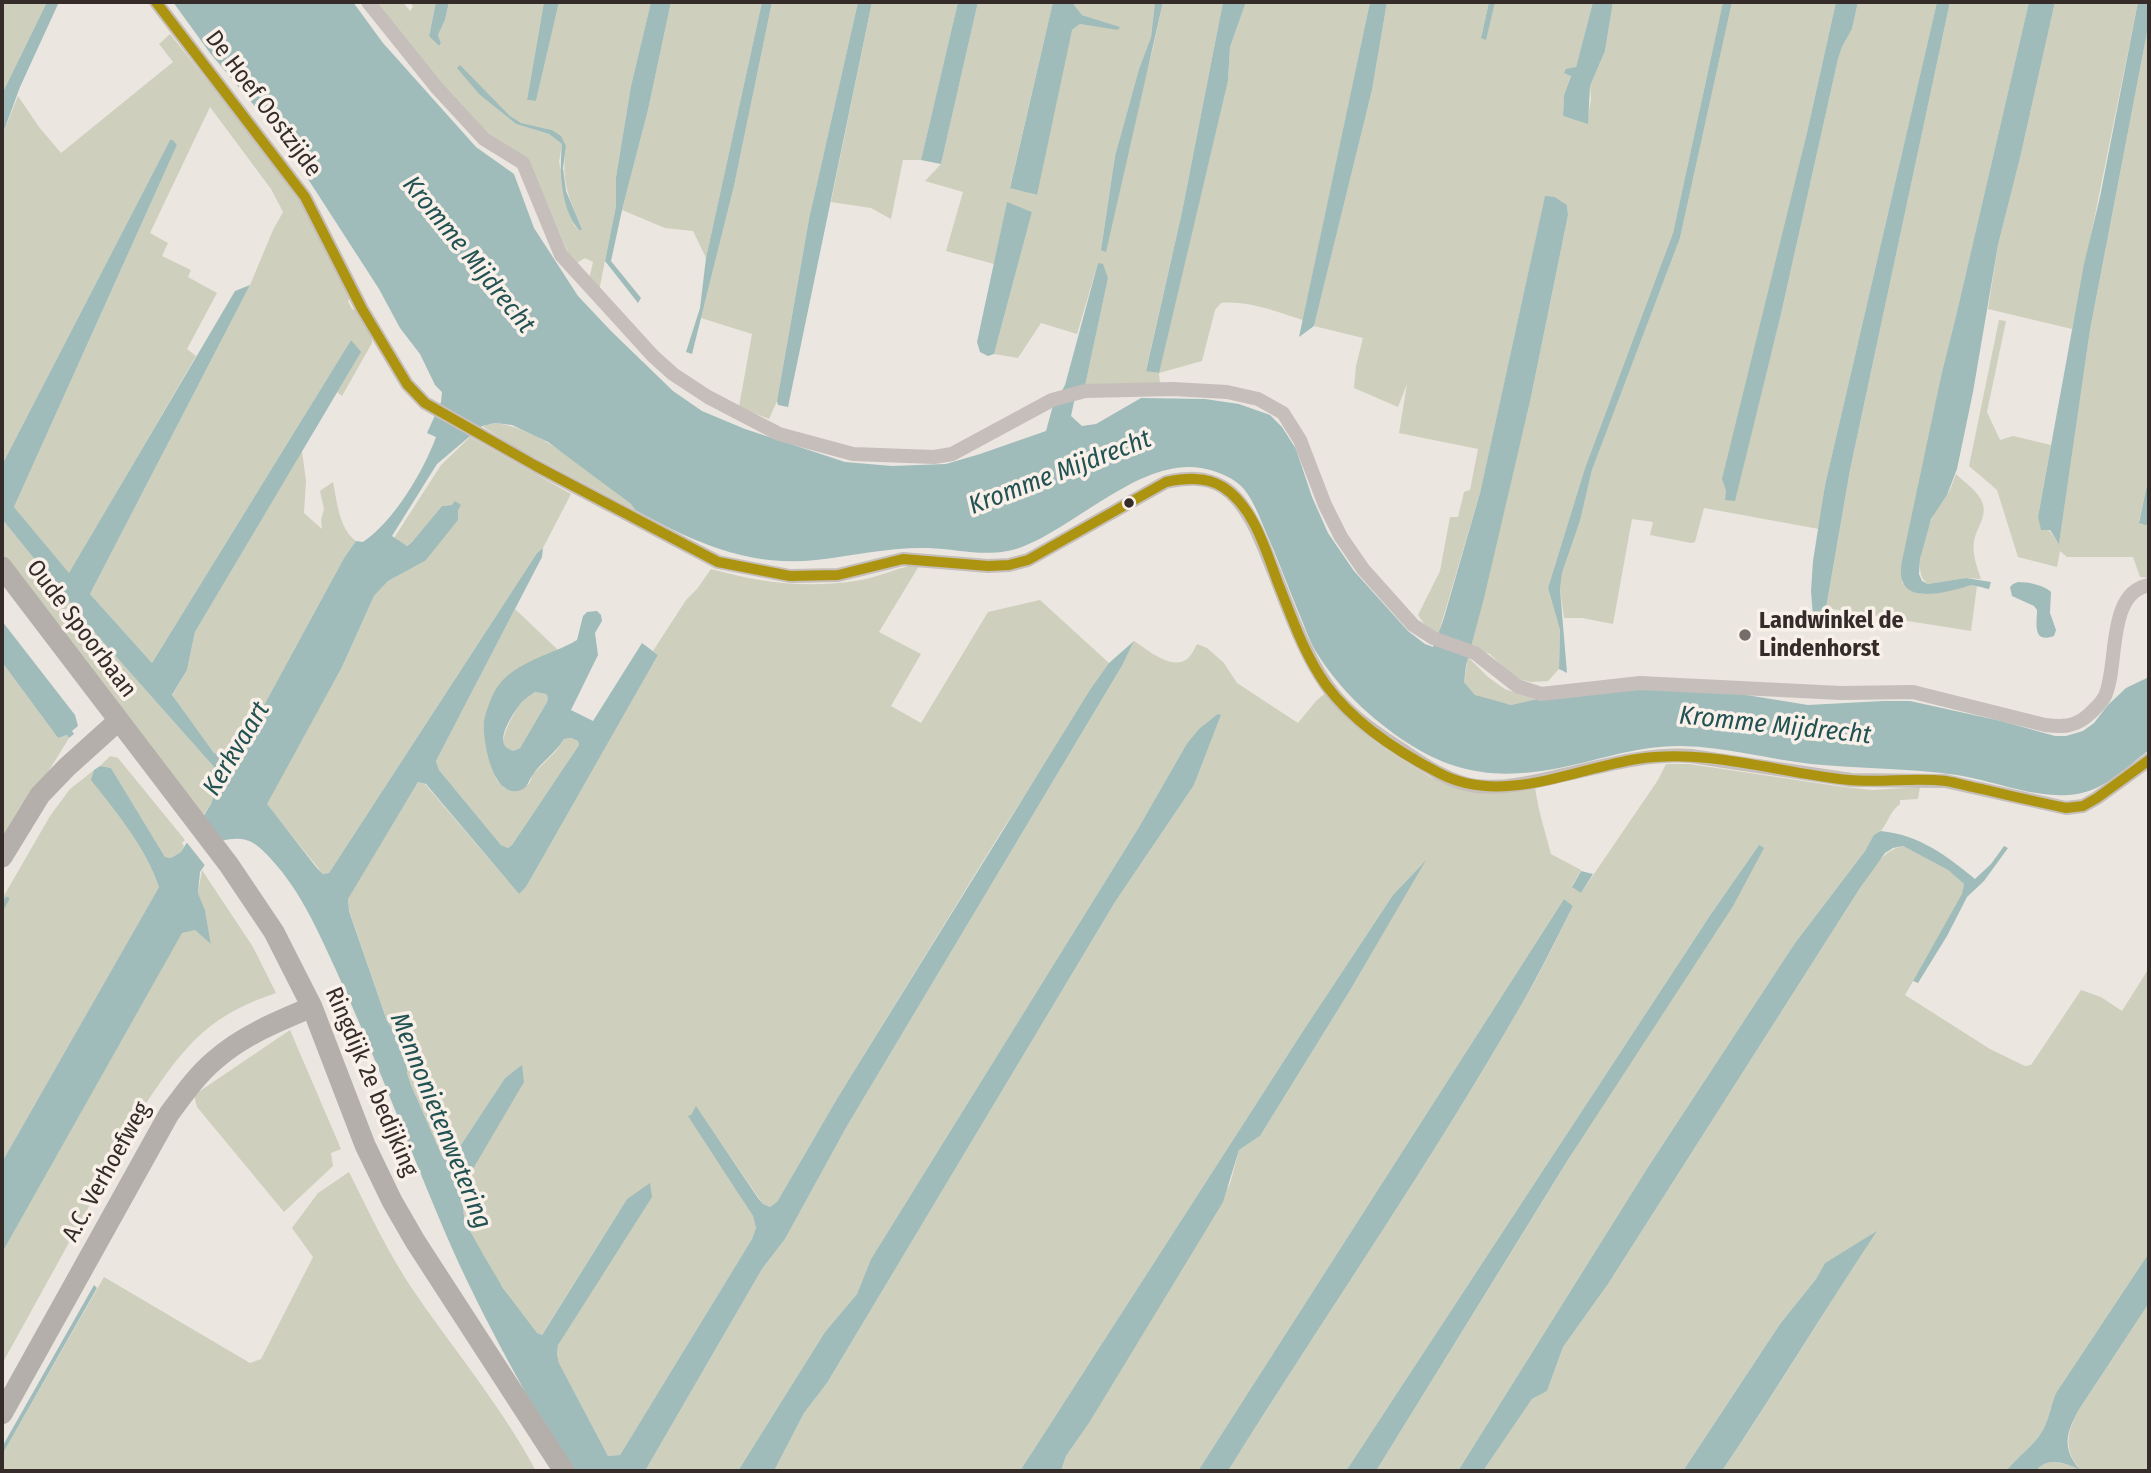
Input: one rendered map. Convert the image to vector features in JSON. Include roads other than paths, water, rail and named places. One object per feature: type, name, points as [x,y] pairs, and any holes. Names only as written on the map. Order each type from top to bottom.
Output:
[{"type":"street","name":"De Hoef Oostzijde","points":[[156,2],[305,197],[362,309],[407,384],[425,403],[536,466],[718,562],[790,576],[838,575],[903,559],[988,566],[1009,565],[1028,560],[1166,482],[1187,478],[1206,480],[1223,487],[1238,501],[1258,534],[1310,657],[1335,696],[1375,733],[1411,757],[1444,776],[1475,786],[1514,786],[1624,761],[1673,755],[1851,780],[1945,781],[2066,808],[2083,806],[2097,799],[2149,760]]},
{"type":"street","points":[[368,2],[437,88],[484,139],[523,163],[561,255],[653,356],[673,374],[708,397],[779,433],[853,454],[934,457],[952,454],[1052,400],[1085,391],[1173,389],[1227,392],[1258,399],[1283,413],[1300,440],[1325,505],[1341,537],[1363,569],[1413,625],[1433,638],[1475,653],[1517,686],[1541,694],[1640,683],[1842,693],[1913,692],[2063,728],[2092,713],[2104,698],[2113,671],[2117,625],[2125,604],[2133,592],[2149,585]]},
{"type":"street","name":"Oude Spoorbaan","points":[[2,568],[118,721]]},
{"type":"street","points":[[2,857],[40,795],[118,721]]},
{"type":"street","name":"Ringdijk 2e bedijking","points":[[118,721],[229,865],[274,932],[312,1007],[365,1145],[392,1201],[564,1471]]},
{"type":"street","name":"A.C. Verhoefweg","points":[[2,1414],[169,1114],[191,1084],[216,1059],[259,1031],[312,1007]]},
{"type":"water","points":[[47,2],[59,2],[20,87],[2,136],[2,94]]},
{"type":"water","name":"Kromme Mijdrecht","points":[[173,2],[353,2],[383,43],[476,147],[514,174],[534,228],[578,296],[673,391],[702,411],[745,429],[845,462],[892,466],[946,464],[1046,431],[1052,409],[1065,385],[1098,263],[1103,264],[1108,278],[1085,386],[1074,402],[1071,416],[1082,426],[1096,424],[1141,398],[1205,399],[1239,404],[1270,415],[1282,427],[1296,449],[1312,497],[1328,533],[1354,571],[1408,631],[1433,647],[1480,493],[1545,196],[1555,197],[1567,205],[1568,215],[1531,397],[1466,666],[1464,682],[1475,695],[1511,705],[1624,688],[1734,693],[1808,705],[1910,701],[2055,736],[2066,736],[2083,731],[2094,723],[2126,688],[2149,677],[2149,750],[2102,785],[2080,794],[2068,795],[2026,791],[1957,775],[1811,764],[1682,746],[1634,751],[1533,772],[1514,774],[1477,771],[1442,761],[1406,742],[1367,712],[1344,689],[1313,645],[1252,500],[1240,485],[1216,472],[1201,468],[1178,468],[1155,473],[1132,483],[1043,537],[1010,551],[987,553],[914,548],[816,560],[767,560],[744,556],[700,542],[635,510],[631,504],[548,442],[512,425],[495,423],[482,426],[437,464],[392,536],[407,546],[442,506],[452,505],[455,501],[461,505],[458,520],[425,561],[388,581],[374,596],[342,667],[267,804],[316,867],[323,874],[329,873],[537,553],[543,548],[542,557],[436,761],[439,770],[501,845],[508,848],[512,845],[579,745],[578,741],[571,738],[564,739],[535,771],[525,788],[513,791],[504,787],[491,767],[484,730],[488,708],[498,686],[524,664],[577,640],[583,616],[587,612],[597,611],[601,615],[602,621],[595,633],[598,655],[571,710],[593,721],[642,643],[658,655],[526,887],[519,894],[426,784],[418,782],[348,899],[349,911],[387,1021],[408,1050],[407,1073],[442,1156],[447,1160],[453,1157],[505,1078],[522,1065],[524,1082],[467,1179],[462,1202],[465,1222],[484,1256],[503,1288],[537,1333],[542,1335],[627,1199],[650,1183],[652,1197],[558,1345],[559,1363],[608,1456],[620,1455],[752,1239],[756,1228],[753,1216],[688,1116],[696,1106],[763,1204],[770,1207],[777,1202],[838,1097],[1090,690],[1109,663],[1134,641],[1123,664],[847,1126],[785,1239],[762,1269],[645,1471],[570,1471],[517,1378],[468,1283],[315,925],[300,897],[281,871],[260,848],[249,841],[221,841],[200,872],[198,893],[205,910],[211,944],[195,930],[182,933],[2,1253],[2,1162],[159,887],[139,845],[91,780],[94,770],[100,766],[111,768],[165,857],[171,858],[181,852],[211,804],[219,781],[214,767],[88,625],[2,519],[2,465],[170,140],[177,145],[14,507],[69,573],[235,291],[250,285],[90,594],[152,663],[351,340],[361,352],[195,632],[187,670],[172,695],[214,753],[227,758],[237,755],[344,558],[356,541],[363,542],[375,533],[396,509],[415,480],[436,437],[427,433],[441,402],[442,392],[435,385],[420,354],[400,328],[379,289],[297,162],[268,122],[210,53]],"holes":[[[535,692],[546,694],[547,702],[520,748],[513,751],[509,749],[503,740],[506,727],[514,713],[521,703]]]},
{"type":"water","points":[[436,2],[449,2],[438,35],[441,43],[439,46],[429,36]]},
{"type":"water","points":[[544,2],[559,2],[536,101],[527,100]]},
{"type":"water","points":[[651,2],[671,2],[611,261],[641,298],[638,303],[605,261],[616,206],[616,177],[631,86]]},
{"type":"water","points":[[762,2],[772,2],[734,186],[692,354],[686,352],[700,308],[706,258]]},
{"type":"water","points":[[858,2],[872,2],[788,407],[778,405],[777,401],[809,219]]},
{"type":"water","points":[[958,2],[978,2],[941,164],[921,160]]},
{"type":"water","points":[[1053,2],[1074,2],[1082,15],[1120,27],[1118,30],[1080,24],[1072,30],[1037,195],[1010,188]]},
{"type":"water","points":[[1155,2],[1163,2],[1106,252],[1101,250],[1115,156],[1139,69],[1151,37]]},
{"type":"water","points":[[1223,2],[1246,2],[1230,47],[1228,81],[1159,373],[1146,371],[1182,212]]},
{"type":"water","points":[[1370,2],[1387,2],[1372,90],[1314,326],[1299,337]]},
{"type":"water","points":[[1489,2],[1495,2],[1486,40],[1481,38]]},
{"type":"water","points":[[1593,2],[1613,2],[1605,51],[1590,86],[1588,124],[1563,116],[1564,95],[1571,76],[1564,73],[1566,69],[1576,67]]},
{"type":"water","points":[[1723,2],[1732,2],[1680,238],[1592,470],[1580,521],[1562,573],[1560,589],[1567,673],[1559,669],[1560,630],[1548,588],[1585,468],[1673,233]]},
{"type":"water","points":[[1836,2],[1858,2],[1852,29],[1838,59],[1781,314],[1735,501],[1725,500],[1726,490],[1722,479],[1806,137]]},
{"type":"water","points":[[1937,2],[1950,2],[1850,470],[1826,608],[1814,629],[1811,591],[1813,561],[1825,485]]},
{"type":"water","points":[[2029,2],[2055,2],[1998,245],[1957,469],[1947,495],[1931,519],[1920,559],[1919,574],[1922,581],[1928,584],[1966,578],[1991,582],[1989,589],[1970,586],[1941,593],[1921,594],[1906,587],[1902,580],[1902,559],[1942,372]]},
{"type":"water","points":[[2138,2],[2149,2],[2149,22],[2090,330],[2059,544],[2050,530],[2041,530],[2038,517],[2084,264],[2100,197]]},
{"type":"water","points":[[460,65],[510,116],[521,123],[552,130],[561,136],[566,146],[563,168],[566,191],[582,229],[580,231],[565,202],[561,178],[562,144],[549,134],[516,124],[479,94],[457,68]]},
{"type":"water","points":[[1007,202],[1032,212],[994,354],[988,356],[980,352],[977,342]]},
{"type":"water","points":[[2149,475],[2149,523],[2146,525],[2139,523]]},
{"type":"water","points":[[2018,582],[2036,584],[2051,592],[2050,613],[2056,630],[2054,636],[2047,638],[2039,635],[2037,610],[2012,596],[2010,587]]},
{"type":"water","points":[[2,621],[75,715],[78,726],[69,738],[67,735],[58,738],[2,662]]},
{"type":"water","points":[[1218,714],[1221,715],[1194,785],[1115,902],[827,1383],[804,1413],[774,1471],[738,1471],[825,1332],[857,1294],[871,1259],[1139,827],[1186,745],[1199,729]]},
{"type":"water","points":[[1881,831],[1920,842],[1975,879],[1991,864],[2004,846],[2008,848],[1984,881],[1967,897],[1918,983],[1913,981],[1962,894],[1964,884],[1948,870],[1903,846],[1885,853],[1860,888],[1608,1284],[1563,1347],[1547,1391],[1532,1399],[1483,1471],[1458,1471],[1650,1164],[1795,943],[1865,851],[1874,835]]},
{"type":"water","points":[[1759,845],[1764,848],[1733,906],[1571,1155],[1376,1471],[1346,1471],[1711,914]]},
{"type":"water","points":[[1426,860],[1260,1136],[1239,1150],[1223,1202],[1089,1423],[1066,1456],[1061,1471],[1020,1471],[1393,895]]},
{"type":"water","points":[[1581,871],[1593,874],[1581,893],[1572,887]]},
{"type":"water","points":[[1564,899],[1573,906],[1531,988],[1453,1119],[1378,1237],[1228,1471],[1198,1471]]},
{"type":"water","points":[[1877,1231],[1722,1471],[1683,1471],[1780,1324],[1816,1279],[1825,1263]]},
{"type":"water","points":[[2149,1253],[2149,1303],[2078,1411],[2071,1427],[2068,1447],[2079,1469],[2050,1462],[2036,1471],[2006,1471],[2043,1430],[2056,1393]]},
{"type":"water","points":[[94,1285],[97,1288],[2,1455],[2,1447]]},
{"type":"waterway","points":[[2,908],[7,899]]},
{"type":"place","name":"Landwinkel de Lindenhorst","points":[[1745,635]]},
{"type":"water label","name":"Kerkvaart","points":[[237,749]]},
{"type":"water label","name":"Mennonietenwetering","points":[[440,1121]]}]
